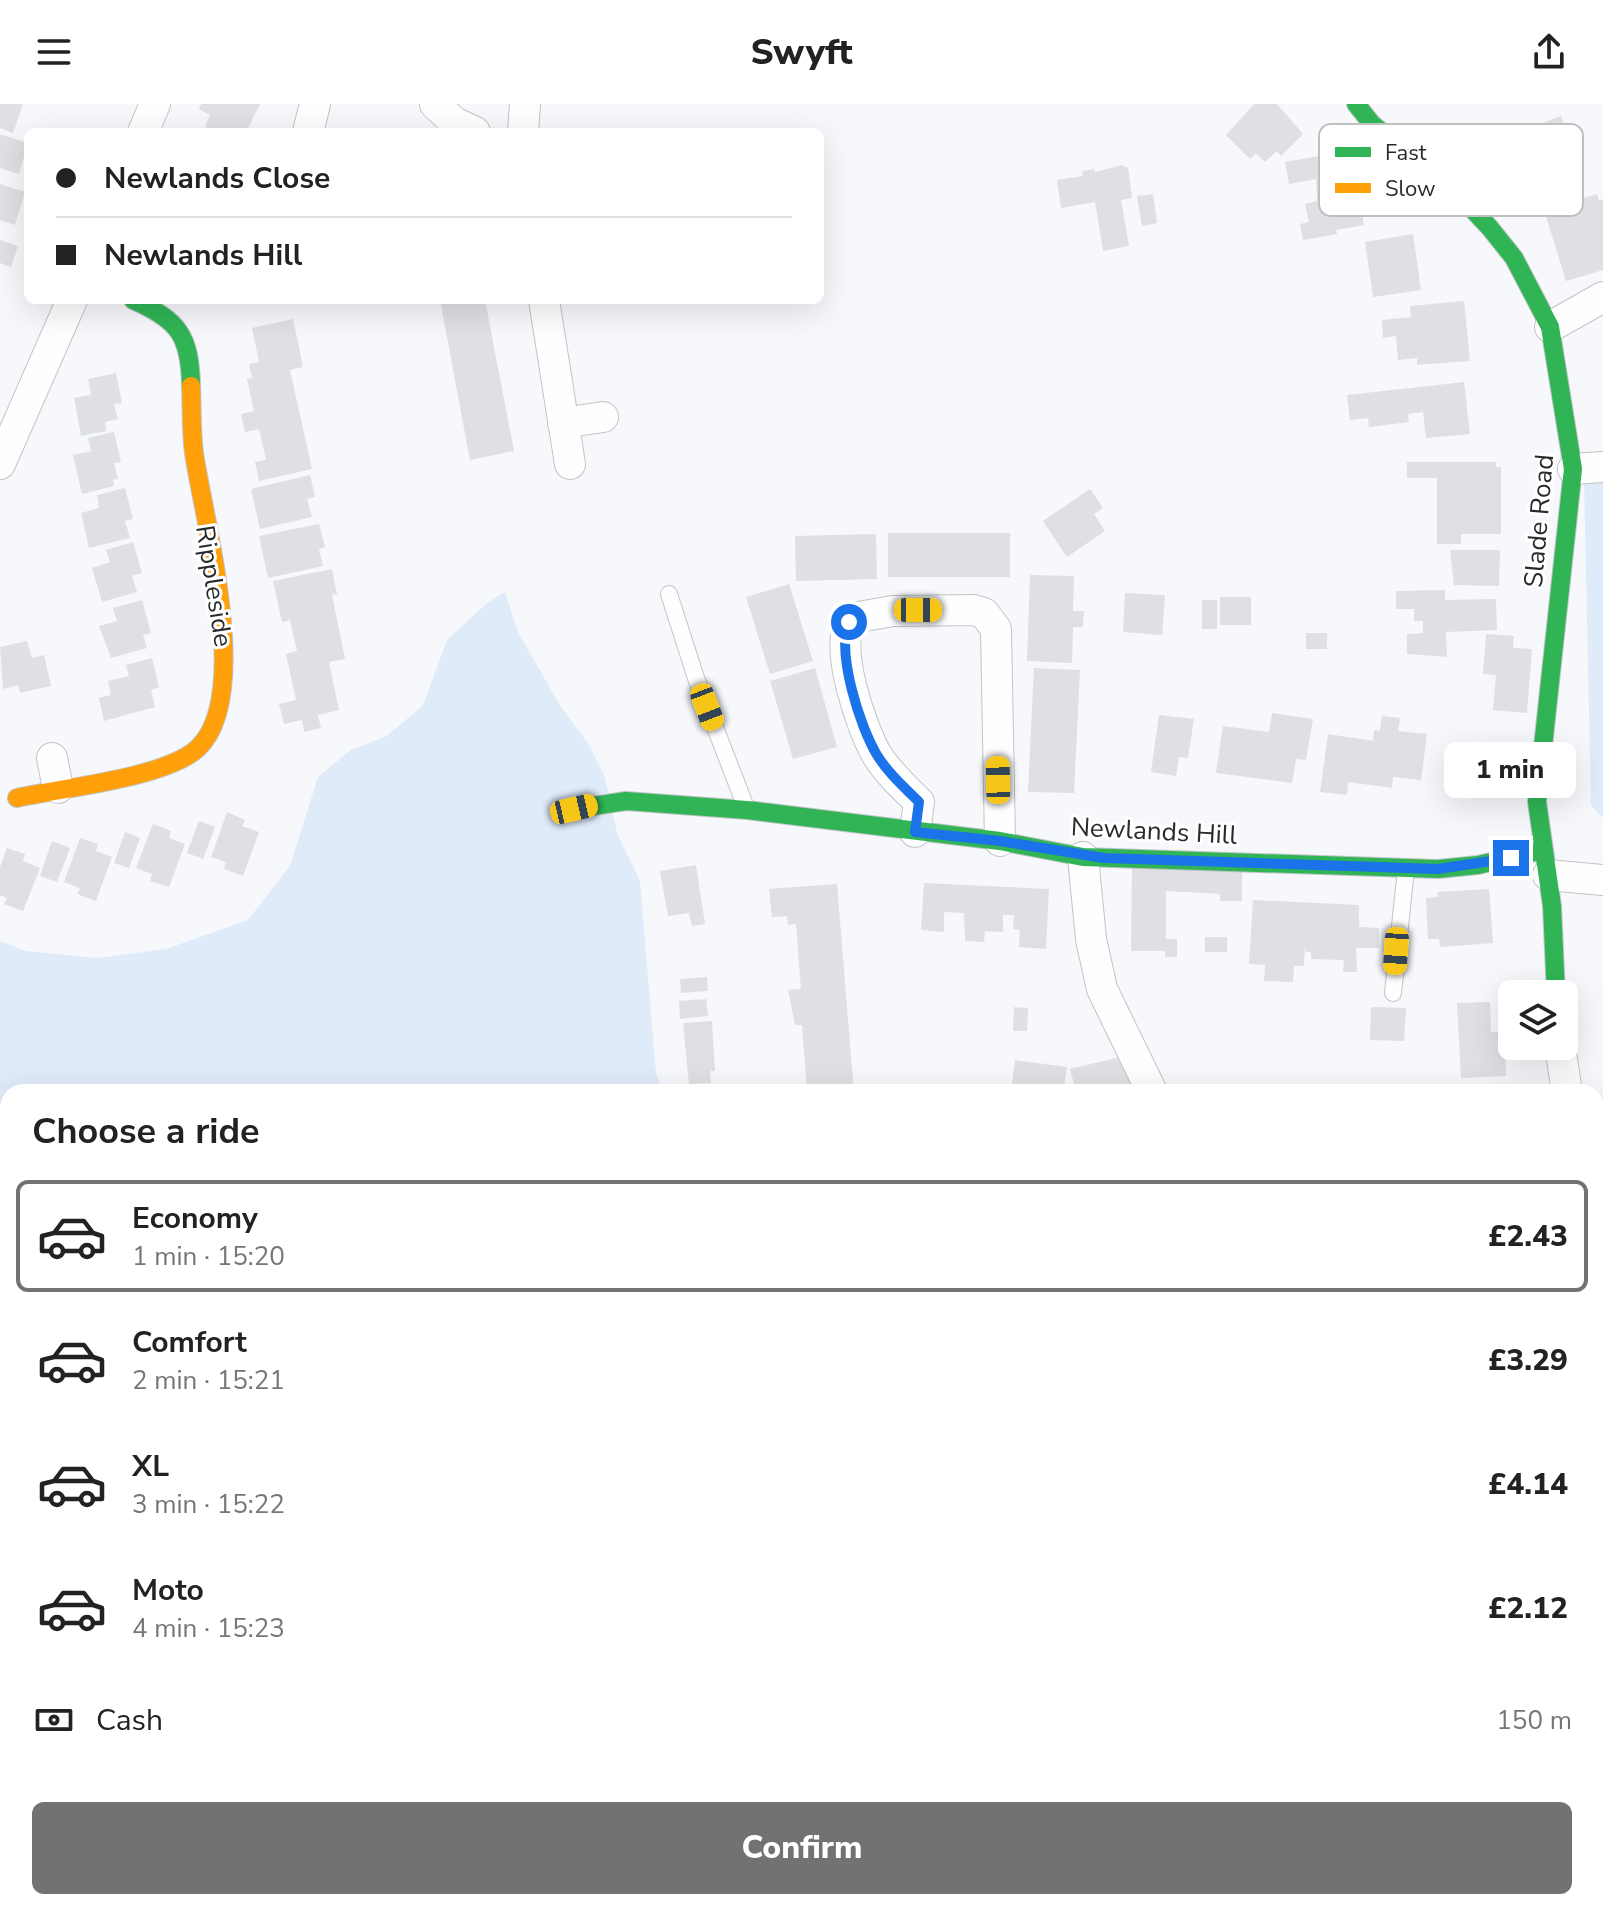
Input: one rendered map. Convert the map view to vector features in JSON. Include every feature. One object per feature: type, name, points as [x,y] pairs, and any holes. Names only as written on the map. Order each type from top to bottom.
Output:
[{"type":"street","points":[[145,128],[155,104]]},
{"type":"street","points":[[309,128],[315,104]]},
{"type":"street","points":[[435,104],[454,122],[467,128]]},
{"type":"street","points":[[523,128],[525,104]]},
{"type":"street","name":"Slade Road","points":[[1356,104],[1372,124]]},
{"type":"street","name":"Slade Road","points":[[1479,216],[1514,258],[1550,327],[1573,469],[1537,802],[1555,980]]},
{"type":"street","points":[[1550,327],[1603,297]]},
{"type":"street","points":[[0,464],[70,304]]},
{"type":"street","name":"Rippleside","points":[[17,798],[153,769],[190,754],[214,726],[225,678],[224,646],[193,451],[189,349],[184,335],[164,314],[142,304]]},
{"type":"street","points":[[545,304],[570,464]]},
{"type":"street","points":[[563,423],[603,417]]},
{"type":"street","points":[[1573,469],[1603,467]]},
{"type":"street","points":[[915,832],[919,802],[884,764],[870,742],[847,669],[847,627],[853,618],[880,612],[974,610],[984,613],[996,629],[1000,841]]},
{"type":"street","points":[[52,758],[58,788]]},
{"type":"street","name":"Newlands Hill","points":[[574,809],[626,801],[747,810],[1000,841],[1083,857],[1406,868],[1545,862]]},
{"type":"street","points":[[1083,857],[1091,939],[1102,989],[1148,1084]]},
{"type":"street","points":[[1545,862],[1603,880]]},
{"type":"street","points":[[1562,1060],[1566,1084]]},
{"type":"lane","points":[[669,594],[696,678],[747,810]]},
{"type":"lane","points":[[1393,993],[1406,868]]},
{"type":"shaded area","points":[[1603,478],[1603,818],[1591,805],[1584,479]]},
{"type":"shaded area","points":[[505,592],[518,632],[559,704],[589,745],[605,777],[617,833],[640,881],[656,1073],[660,1084],[0,1084],[0,941],[26,951],[98,958],[166,949],[248,920],[290,866],[318,777],[351,750],[387,736],[423,705],[447,640],[487,603]]},
{"type":"building","points":[[0,104],[23,104],[13,133],[0,128]]},
{"type":"building","points":[[201,104],[260,104],[248,128],[207,128],[205,127],[210,115],[199,109]]},
{"type":"building","points":[[1254,104],[1277,104],[1303,134],[1281,156],[1277,151],[1265,162],[1256,153],[1250,159],[1226,135]]},
{"type":"building","points":[[1561,116],[1564,124],[1539,124]]},
{"type":"building","points":[[0,134],[24,142],[19,174],[0,168]]},
{"type":"building","points":[[1319,156],[1319,216],[1362,216],[1364,225],[1303,240],[1300,224],[1309,222],[1305,204],[1317,201],[1316,179],[1289,184],[1285,162]]},
{"type":"building","points":[[1122,165],[1128,168],[1132,198],[1121,200],[1129,246],[1103,251],[1095,202],[1061,208],[1057,180],[1083,176],[1082,171],[1094,169],[1095,172]]},
{"type":"building","points":[[0,184],[24,192],[15,225],[0,220]]},
{"type":"building","points":[[1153,194],[1157,223],[1142,226],[1137,196]]},
{"type":"building","points":[[1597,194],[1599,201],[1603,199],[1603,270],[1566,281],[1546,216],[1583,216],[1583,198]]},
{"type":"building","points":[[1413,234],[1421,290],[1373,297],[1365,242]]},
{"type":"building","points":[[0,240],[18,246],[11,267],[0,263]]},
{"type":"building","points":[[1464,301],[1470,361],[1417,365],[1417,358],[1398,360],[1396,336],[1383,338],[1382,320],[1411,317],[1410,306]]},
{"type":"building","points":[[441,304],[486,304],[514,451],[470,460]]},
{"type":"building","points":[[293,319],[303,367],[290,370],[312,469],[259,481],[255,462],[266,460],[259,429],[245,432],[241,414],[254,411],[247,379],[252,378],[249,364],[259,362],[252,328]]},
{"type":"building","points":[[116,373],[122,403],[114,404],[118,419],[105,422],[106,431],[81,436],[74,398],[91,395],[88,379]]},
{"type":"building","points":[[1464,382],[1470,434],[1426,438],[1423,412],[1408,414],[1409,422],[1369,427],[1368,418],[1350,420],[1347,395]]},
{"type":"building","points":[[114,432],[121,462],[114,463],[118,479],[113,480],[114,486],[82,494],[73,455],[91,451],[88,438]]},
{"type":"building","points":[[1407,462],[1496,462],[1496,467],[1501,467],[1501,534],[1461,534],[1461,544],[1437,544],[1437,478],[1407,478]]},
{"type":"building","points":[[310,475],[315,497],[307,499],[312,517],[260,529],[251,489]]},
{"type":"building","points":[[125,488],[133,519],[125,521],[130,538],[89,548],[81,513],[99,508],[97,495]]},
{"type":"building","points":[[1090,489],[1103,508],[1094,514],[1105,531],[1067,557],[1043,521]]},
{"type":"building","points":[[319,524],[325,547],[319,549],[323,566],[268,578],[259,536]]},
{"type":"building","points":[[888,533],[1010,533],[1010,577],[888,577]]},
{"type":"building","points":[[876,534],[877,579],[796,581],[795,536]]},
{"type":"building","points":[[133,542],[142,573],[132,576],[137,592],[102,602],[92,568],[110,562],[106,550]]},
{"type":"building","points":[[1450,550],[1500,550],[1499,586],[1454,585]]},
{"type":"building","points":[[332,569],[337,594],[332,595],[345,659],[329,662],[339,710],[318,715],[321,728],[304,732],[302,720],[284,724],[279,704],[296,700],[286,654],[297,651],[290,620],[282,622],[273,581]]},
{"type":"building","points":[[1030,575],[1074,576],[1073,611],[1084,611],[1083,627],[1073,627],[1072,663],[1027,661]]},
{"type":"building","points":[[789,584],[813,661],[770,674],[746,597]]},
{"type":"building","points":[[1445,590],[1445,600],[1496,599],[1497,630],[1446,632],[1447,657],[1407,654],[1407,634],[1423,633],[1423,621],[1414,621],[1414,609],[1396,609],[1396,591]]},
{"type":"building","points":[[1125,593],[1165,595],[1162,635],[1123,632]]},
{"type":"building","points":[[1220,597],[1251,597],[1251,625],[1220,625]]},
{"type":"building","points":[[142,600],[151,633],[143,635],[147,648],[111,658],[99,626],[117,621],[113,608]]},
{"type":"building","points":[[1202,600],[1217,600],[1217,629],[1202,629]]},
{"type":"building","points":[[1306,633],[1327,633],[1327,649],[1306,649]]},
{"type":"building","points":[[1486,634],[1514,636],[1513,648],[1532,649],[1527,713],[1493,710],[1496,675],[1483,674]]},
{"type":"building","points":[[27,641],[32,658],[44,655],[51,686],[20,693],[18,685],[3,689],[0,647]]},
{"type":"building","points":[[152,658],[159,687],[151,690],[155,707],[104,721],[99,698],[111,695],[108,681],[129,676],[126,665]]},
{"type":"building","points":[[815,668],[837,747],[793,759],[770,681]]},
{"type":"building","points":[[1034,668],[1080,670],[1074,793],[1028,792]]},
{"type":"building","points":[[1272,713],[1313,719],[1306,760],[1296,759],[1292,783],[1216,773],[1223,726],[1269,732]]},
{"type":"building","points":[[1159,715],[1194,719],[1188,758],[1179,757],[1176,776],[1151,772]]},
{"type":"building","points":[[1382,716],[1400,718],[1398,731],[1427,734],[1421,780],[1393,777],[1392,788],[1348,782],[1347,795],[1320,792],[1328,734],[1373,741],[1374,730],[1380,731]]},
{"type":"building","points":[[227,812],[245,820],[242,826],[259,832],[243,876],[224,869],[226,862],[211,857]]},
{"type":"building","points":[[199,821],[215,827],[203,859],[187,853]]},
{"type":"building","points":[[153,824],[171,831],[169,838],[185,844],[169,887],[150,881],[152,874],[136,868]]},
{"type":"building","points":[[125,832],[140,838],[129,868],[114,863]]},
{"type":"building","points":[[80,838],[98,844],[96,851],[112,857],[96,901],[77,894],[80,888],[64,882]]},
{"type":"building","points":[[52,841],[70,848],[57,882],[40,876]]},
{"type":"building","points":[[7,848],[25,854],[23,861],[40,868],[23,911],[4,904],[7,898],[0,895],[0,867]]},
{"type":"building","points":[[696,865],[705,924],[692,926],[689,913],[668,916],[660,871]]},
{"type":"building","points":[[1132,868],[1242,868],[1242,901],[1220,901],[1220,894],[1166,891],[1166,939],[1177,939],[1177,957],[1165,957],[1165,951],[1131,951]]},
{"type":"building","points":[[924,883],[1049,889],[1046,949],[1019,947],[1020,930],[1013,929],[1014,915],[1003,915],[1003,932],[985,931],[984,942],[965,941],[964,913],[944,912],[944,932],[921,930]]},
{"type":"building","points":[[837,884],[853,1084],[806,1084],[802,1025],[795,1025],[788,990],[801,989],[796,924],[788,925],[787,916],[772,917],[769,889]]},
{"type":"building","points":[[1489,889],[1493,943],[1440,947],[1439,939],[1428,939],[1426,898],[1438,897],[1437,892]]},
{"type":"building","points":[[1253,900],[1359,905],[1359,927],[1379,928],[1379,948],[1356,948],[1357,972],[1343,972],[1344,960],[1311,959],[1311,952],[1306,952],[1305,946],[1304,966],[1294,966],[1293,982],[1264,981],[1265,965],[1249,964]]},
{"type":"building","points":[[1205,937],[1227,937],[1227,952],[1205,952]]},
{"type":"building","points":[[707,977],[708,991],[681,993],[680,979]]},
{"type":"building","points":[[706,999],[708,1016],[680,1019],[679,1001]]},
{"type":"building","points":[[1490,1002],[1491,1032],[1498,1032],[1498,1060],[1506,1060],[1506,1076],[1461,1078],[1457,1003]]},
{"type":"building","points":[[1014,1007],[1028,1008],[1027,1031],[1013,1031]]},
{"type":"building","points":[[1371,1007],[1406,1008],[1404,1041],[1370,1040]]},
{"type":"building","points":[[712,1021],[715,1071],[710,1071],[711,1083],[689,1084],[683,1023]]},
{"type":"building","points":[[1124,1056],[1131,1084],[1074,1084],[1070,1069]]},
{"type":"building","points":[[1015,1060],[1067,1067],[1064,1084],[1012,1084]]},
{"type":"traffic: fast","points":[[1356,104],[1372,124]]},
{"type":"traffic: fast","points":[[1479,216],[1514,258],[1550,327],[1573,469],[1537,802],[1552,906],[1555,980]]},
{"type":"traffic: fast","points":[[142,304],[161,315],[179,332],[188,354],[191,386]]},
{"type":"traffic: fast","points":[[574,809],[626,801],[747,810],[1000,841],[1083,857],[1438,869],[1478,865],[1543,850]]},
{"type":"traffic: slow","points":[[17,798],[162,767],[198,748],[214,723],[222,690],[224,650],[214,563],[194,453],[191,386]]},
{"type":"route","points":[[849,622],[845,644],[851,683],[874,750],[896,780],[919,802],[915,832],[1000,841],[1083,857],[1104,858],[1438,869],[1511,858]]}]
